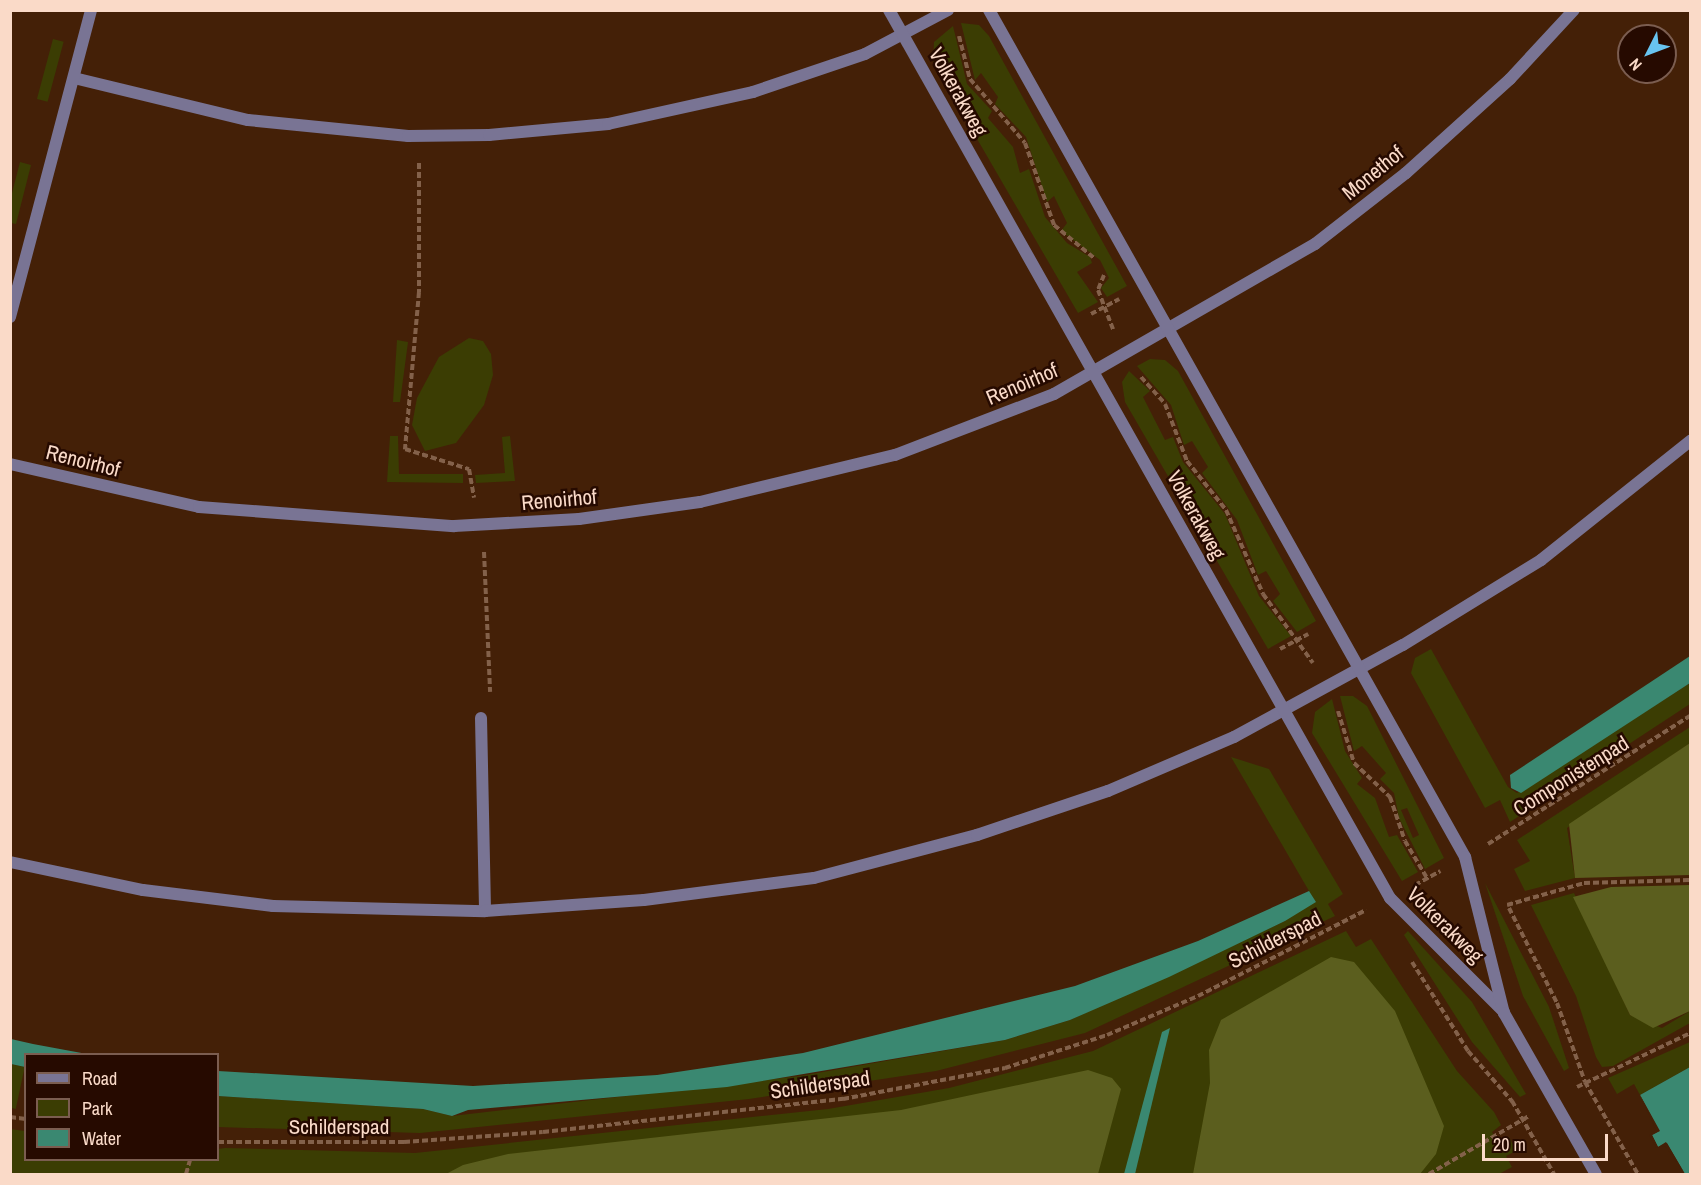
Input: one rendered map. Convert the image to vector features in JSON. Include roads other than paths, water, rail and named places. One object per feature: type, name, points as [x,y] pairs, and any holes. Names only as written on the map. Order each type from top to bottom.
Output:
[{"type":"street","points":[[10,317],[91,10]]},
{"type":"street","name":"Volkerakweg","points":[[889,10],[1390,898],[1504,1013],[1596,1174]]},
{"type":"street","points":[[74,78],[248,120],[419,136],[489,135],[608,124],[695,107],[865,54],[948,10]]},
{"type":"street","name":"Volkerakweg","points":[[989,10],[1465,857],[1504,1013]]},
{"type":"street","name":"Monethof","points":[[1125,355],[1315,244],[1406,173],[1510,79],[1574,10]]},
{"type":"street","name":"Renoirhof","points":[[10,464],[199,507],[334,522],[483,526],[700,502],[824,475],[969,428],[1093,373],[1125,355]]},
{"type":"street","points":[[10,862],[143,890],[273,906],[485,911],[644,900],[814,878],[977,835],[1108,790],[1284,710],[1359,669],[1541,560],[1690,441]]},
{"type":"street","points":[[481,718],[485,911]]},
{"type":"water","points":[[1690,656],[1690,683],[1521,793],[1511,788],[1510,775]]},
{"type":"water","points":[[1309,891],[1316,902],[1285,921],[1169,977],[1070,1020],[1005,1040],[727,1087],[468,1110],[452,1116],[423,1109],[219,1096],[219,1071],[473,1086],[657,1075],[803,1053],[1075,986],[1198,941]]},
{"type":"water","points":[[1170,1028],[1135,1174],[1124,1174],[1162,1032]]},
{"type":"water","points":[[11,1039],[82,1053],[24,1053],[24,1067],[11,1064]]},
{"type":"water","points":[[1690,1067],[1690,1174],[1685,1174],[1667,1143],[1658,1147],[1652,1135],[1659,1131],[1640,1095]]}]
